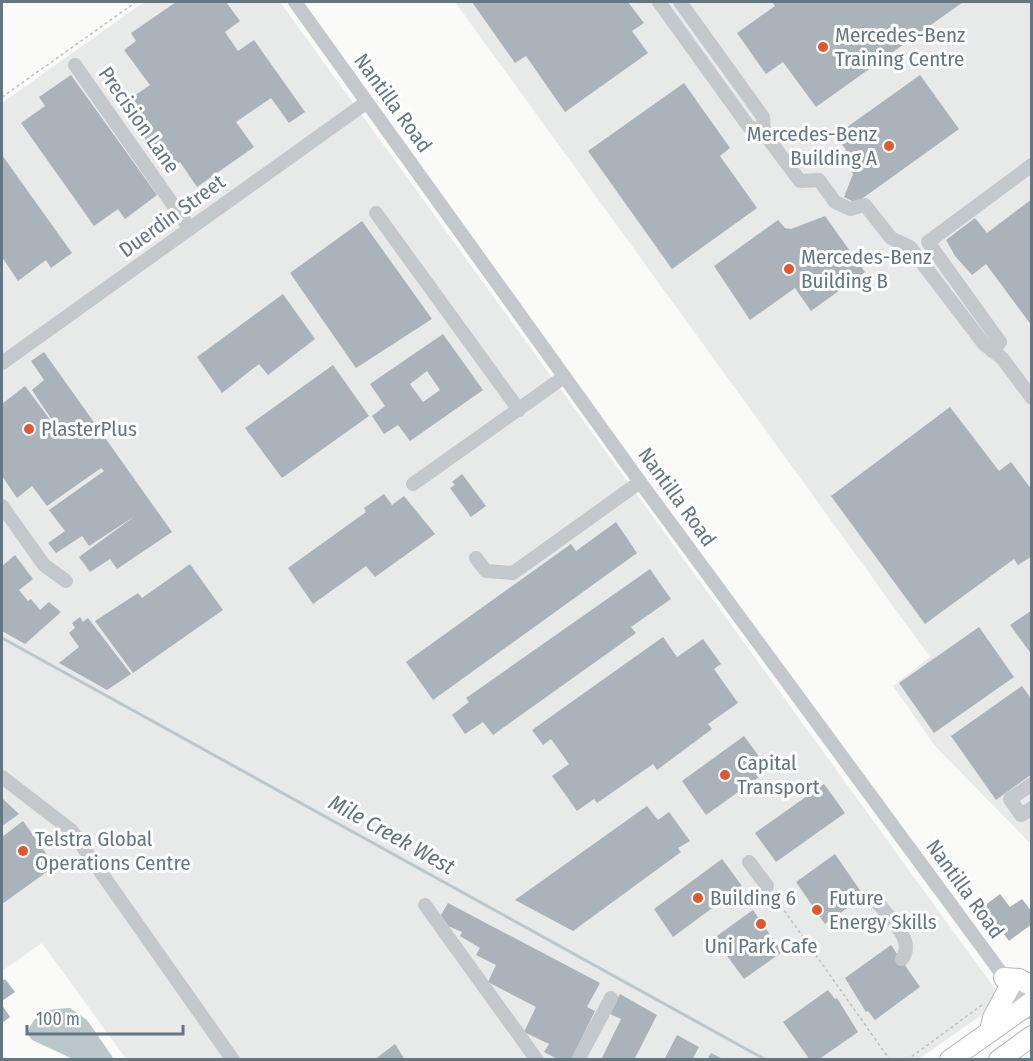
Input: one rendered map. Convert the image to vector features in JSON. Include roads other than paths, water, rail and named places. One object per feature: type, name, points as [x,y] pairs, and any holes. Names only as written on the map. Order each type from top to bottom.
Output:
[{"type":"highway","points":[[990,1031],[993,1018],[1006,989],[1019,979],[1032,986]]},
{"type":"highway","points":[[950,1059],[1030,1007]]},
{"type":"highway","points":[[999,1059],[1032,1036]]},
{"type":"street","name":"Nantilla Road","points":[[295,2],[1006,989],[1030,1007]]},
{"type":"street","points":[[659,2],[749,127],[764,133]]},
{"type":"street","points":[[680,2],[762,117],[764,133],[800,181],[819,180],[835,202],[850,209],[865,205],[891,238],[910,247],[984,344],[1002,358],[1032,398]]},
{"type":"street","points":[[690,45],[704,35]]},
{"type":"street","name":"Precision Lane","points":[[75,65],[190,229]]},
{"type":"street","name":"Duerdin Street","points":[[2,363],[367,102]]},
{"type":"street","points":[[992,351],[1000,342],[928,242],[1032,165]]},
{"type":"street","points":[[376,213],[519,410]]},
{"type":"street","points":[[413,484],[564,377]]},
{"type":"street","points":[[476,558],[486,571],[513,573],[639,482]]},
{"type":"street","points":[[2,506],[44,565],[66,581]]},
{"type":"street","points":[[2,777],[71,830],[233,1059]]},
{"type":"street","points":[[1026,788],[1010,799],[1021,815],[1032,807]]},
{"type":"street","points":[[749,862],[767,886]]},
{"type":"street","points":[[878,903],[906,939],[907,951],[902,958]]},
{"type":"street","points":[[425,905],[537,1059]]},
{"type":"street","points":[[578,1059],[610,998]]},
{"type":"waterway","name":"Mile Creek West","points":[[2,638],[766,1060]]},
{"type":"place","name":"Mercedes-Benz Training Centre","points":[[823,47]]},
{"type":"place","name":"Mercedes-Benz Building A","points":[[889,146]]},
{"type":"place","name":"Mercedes-Benz Building B","points":[[789,269]]},
{"type":"place","name":"PlasterPlus","points":[[29,429]]},
{"type":"place","name":"Capital Transport","points":[[725,775]]},
{"type":"place","name":"Telstra Global Operations Centre","points":[[23,851]]},
{"type":"place","name":"Building 6","points":[[698,898]]},
{"type":"place","name":"Future Energy Skills","points":[[817,910]]},
{"type":"place","name":"Uni Park Cafe","points":[[761,924]]}]
